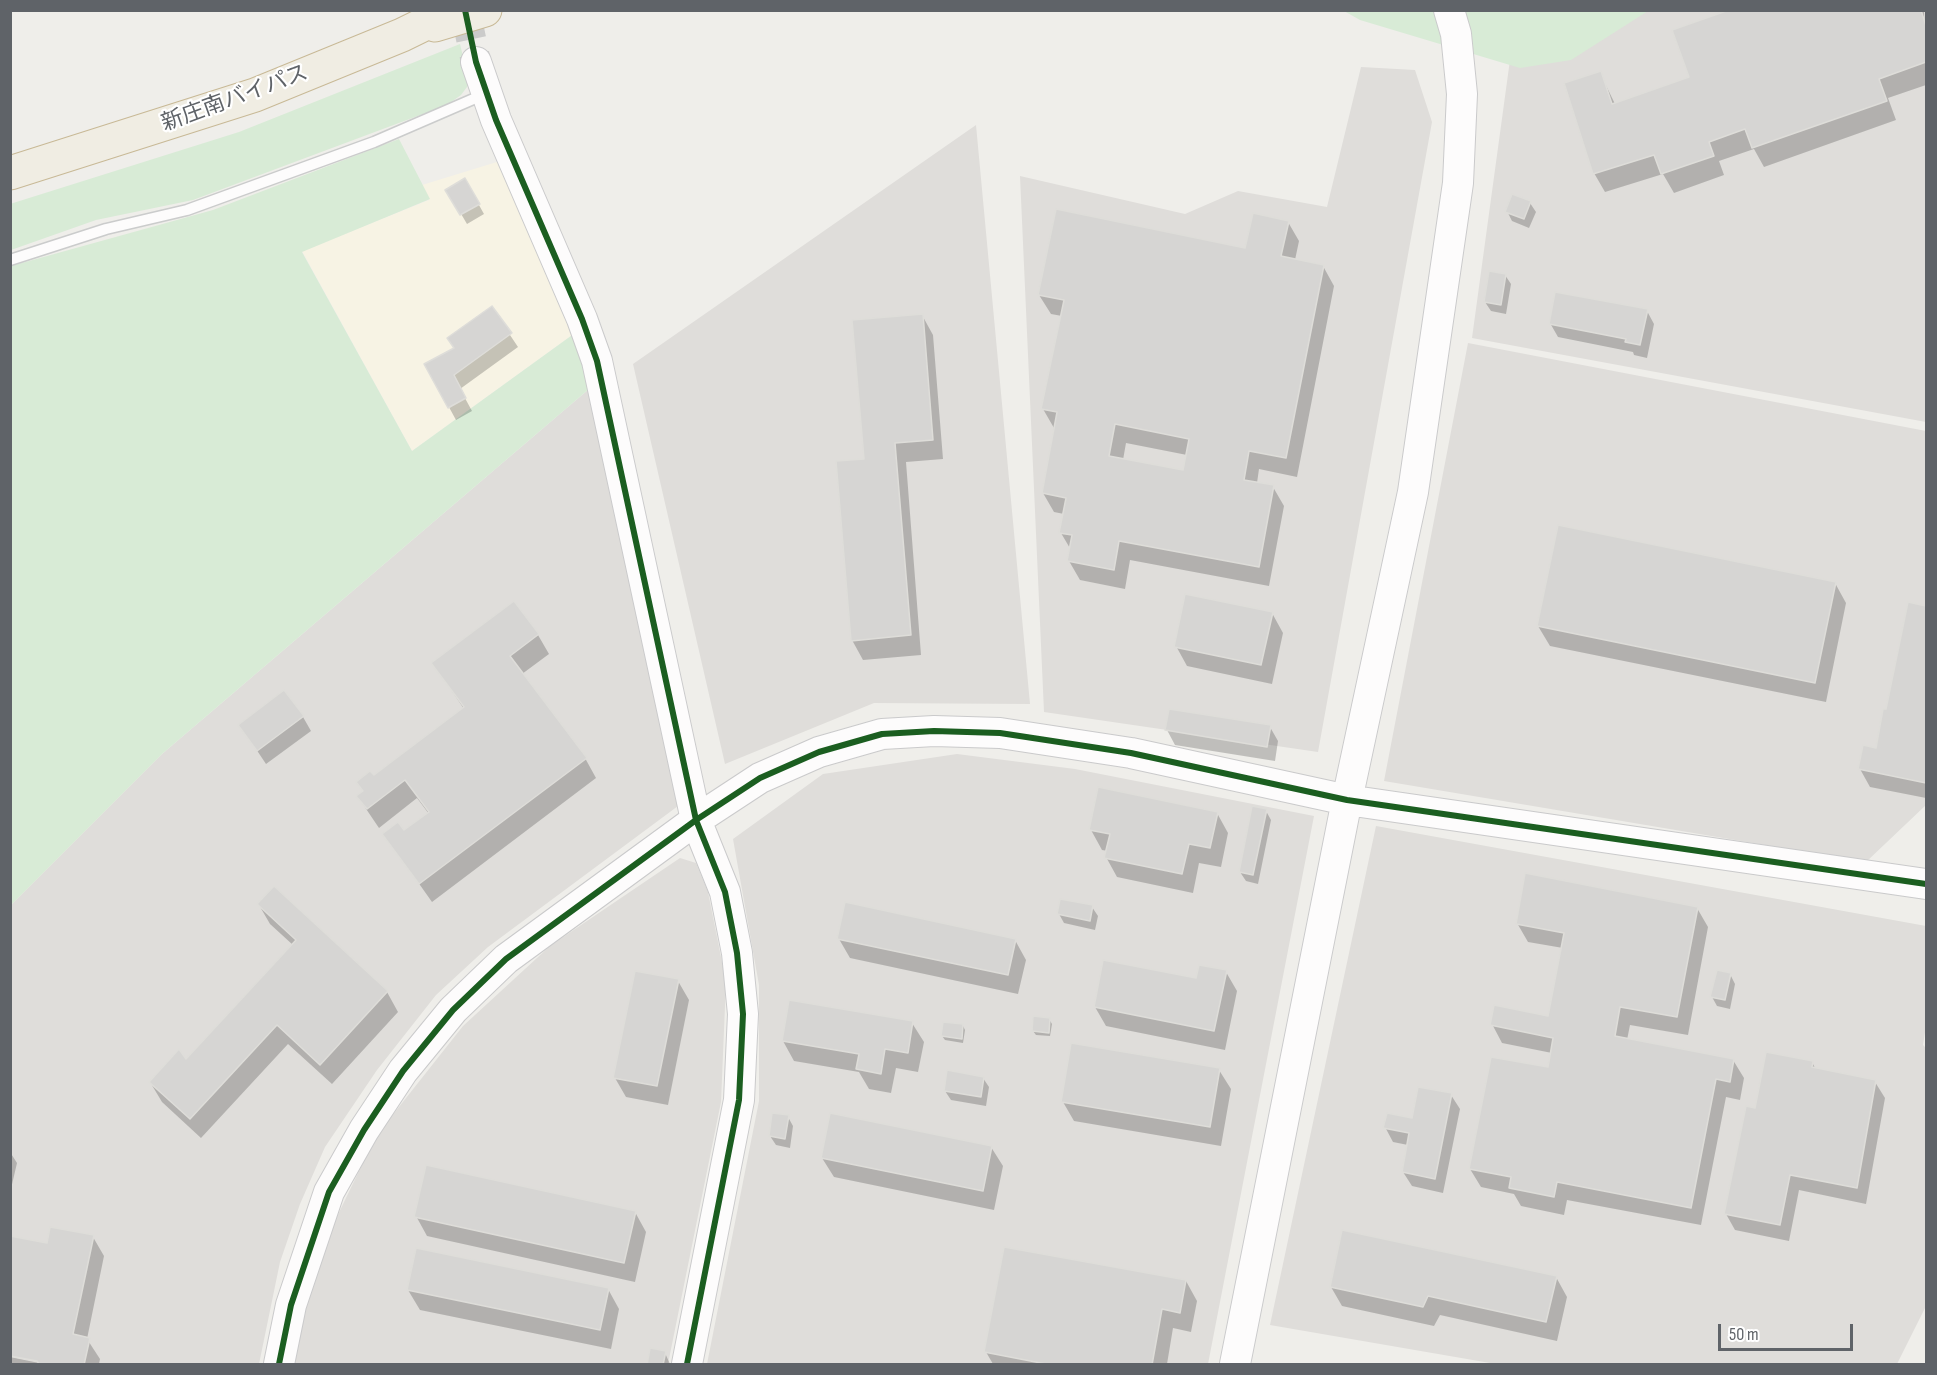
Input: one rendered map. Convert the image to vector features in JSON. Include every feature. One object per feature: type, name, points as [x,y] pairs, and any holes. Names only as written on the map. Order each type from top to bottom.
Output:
[{"type":"highway","name":"新庄南バイパス","points":[[10,173],[255,96],[402,35],[453,10]]},
{"type":"highway","points":[[402,35],[485,10]]},
{"type":"highway","points":[[10,157],[100,146]]},
{"type":"street","points":[[1235,1365],[1347,800],[1413,492],[1458,183],[1462,94],[1456,34],[1449,10]]},
{"type":"street","points":[[476,62],[582,319],[597,361],[696,820],[725,892],[737,953],[743,1014],[739,1100],[687,1365]]},
{"type":"street","points":[[279,1365],[291,1305],[329,1192],[364,1130],[403,1071],[453,1010],[506,959],[696,820],[760,778],[819,752],[882,734],[934,731],[1000,733],[1131,753],[1347,800],[1926,884]]},
{"type":"lane","points":[[10,260],[106,229],[187,210],[374,142],[487,93]]},
{"type":"shaded area","points":[[1532,10],[1926,11],[1926,422],[1472,338],[1516,16]]},
{"type":"shaded area","points":[[1361,67],[1415,70],[1432,122],[1318,752],[1044,712],[1020,176],[1185,214],[1238,191],[1327,207]]},
{"type":"shaded area","points":[[976,125],[1030,704],[874,703],[725,764],[633,364]]},
{"type":"shaded area","points":[[500,161],[575,333],[412,451],[302,251],[429,200],[422,185]]},
{"type":"shaded area","points":[[1468,343],[1926,431],[1926,805],[1866,862],[1384,781]]},
{"type":"shaded area","points":[[589,389],[678,806],[488,947],[436,995],[377,1070],[325,1147],[300,1204],[280,1262],[259,1364],[11,1364],[11,905],[162,754]]},
{"type":"shaded area","points":[[957,754],[1075,769],[1314,816],[1208,1364],[707,1364],[759,1101],[759,985],[733,839],[823,774]]},
{"type":"shaded area","points":[[1376,826],[1926,926],[1926,1026],[1923,1045],[1926,1048],[1926,1306],[1897,1364],[1496,1364],[1270,1325]]},
{"type":"shaded area","points":[[680,858],[696,863],[708,892],[726,982],[721,1102],[668,1364],[294,1364],[306,1304],[330,1231],[376,1136],[463,1026],[550,946]]},
{"type":"green space","points":[[1344,11],[1648,11],[1571,60],[1520,68],[1360,20]]},
{"type":"green space","points":[[460,44],[468,78],[467,87],[461,95],[447,105],[193,200],[96,220],[11,250],[10,204],[239,132]]},
{"type":"green space","points":[[399,139],[430,199],[302,252],[412,451],[575,333],[589,389],[162,754],[11,905],[11,266],[213,210]]},
{"type":"building","points":[[1729,10],[1921,10],[1926,26],[1926,62],[1879,79],[1887,101],[1752,148],[1745,129],[1709,142],[1714,156],[1661,174],[1654,155],[1593,174],[1564,83],[1601,71],[1612,104],[1689,77],[1672,30]]},
{"type":"building","points":[[465,178],[480,204],[460,215],[445,190]]},
{"type":"building","points":[[1512,194],[1531,201],[1524,219],[1505,212]]},
{"type":"building","points":[[1056,209],[1245,248],[1253,213],[1289,221],[1281,256],[1324,265],[1286,458],[1249,451],[1244,480],[1274,485],[1259,567],[1119,541],[1114,570],[1067,561],[1072,535],[1059,533],[1066,498],[1042,493],[1057,412],[1041,409],[1064,300],[1038,295]],"holes":[[[1115,424],[1189,439],[1183,470],[1109,456]]]},
{"type":"building","points":[[1489,271],[1506,274],[1501,305],[1484,302]]},
{"type":"building","points":[[1555,292],[1648,309],[1640,345],[1625,342],[1626,339],[1549,324]]},
{"type":"building","points":[[492,306],[512,333],[454,375],[466,398],[448,408],[424,364],[454,348],[447,338]]},
{"type":"building","points":[[923,314],[933,440],[895,443],[911,635],[851,641],[836,461],[864,459],[852,320]]},
{"type":"building","points":[[1558,525],[1836,582],[1815,683],[1537,626]]},
{"type":"building","points":[[1185,594],[1273,612],[1261,665],[1174,647]]},
{"type":"building","points":[[514,601],[539,634],[510,656],[587,758],[419,884],[382,834],[398,822],[404,830],[429,812],[405,780],[367,809],[356,796],[363,791],[356,782],[370,771],[374,775],[464,707],[431,663]]},
{"type":"building","points":[[1908,602],[1926,606],[1926,783],[1858,769],[1863,745],[1876,748]]},
{"type":"building","points":[[284,690],[304,716],[257,751],[238,725]]},
{"type":"building","points":[[1169,709],[1271,725],[1267,747],[1165,730]]},
{"type":"building","points":[[1098,787],[1218,812],[1210,848],[1189,844],[1182,874],[1104,858],[1110,834],[1089,830]]},
{"type":"building","points":[[1252,806],[1267,809],[1253,875],[1239,872]]},
{"type":"building","points":[[1525,873],[1698,907],[1677,1017],[1620,1007],[1615,1036],[1734,1059],[1730,1082],[1716,1079],[1691,1208],[1557,1182],[1554,1197],[1509,1188],[1511,1177],[1469,1169],[1491,1057],[1548,1067],[1553,1038],[1490,1025],[1494,1005],[1548,1016],[1564,933],[1516,924]]},
{"type":"building","points":[[274,886],[388,991],[320,1065],[277,1025],[190,1119],[149,1082],[179,1049],[186,1059],[296,940],[257,904]]},
{"type":"building","points":[[1060,899],[1093,905],[1090,921],[1057,914]]},
{"type":"building","points":[[845,902],[1016,939],[1008,975],[837,939]]},
{"type":"building","points":[[1103,960],[1196,978],[1199,965],[1227,970],[1214,1031],[1094,1007]]},
{"type":"building","points":[[1717,970],[1731,973],[1725,1000],[1710,997]]},
{"type":"building","points":[[635,971],[679,979],[657,1086],[613,1078]]},
{"type":"building","points":[[789,1000],[913,1021],[908,1053],[885,1049],[881,1074],[856,1069],[859,1054],[782,1041]]},
{"type":"building","points":[[1033,1016],[1050,1018],[1049,1033],[1032,1031]]},
{"type":"building","points":[[943,1022],[963,1024],[962,1039],[941,1036]]},
{"type":"building","points":[[1071,1043],[1220,1068],[1210,1127],[1061,1102]]},
{"type":"building","points":[[1766,1052],[1813,1061],[1812,1067],[1876,1080],[1857,1188],[1790,1175],[1780,1225],[1724,1214],[1746,1106],[1755,1108]]},
{"type":"building","points":[[947,1070],[984,1077],[981,1097],[944,1091]]},
{"type":"building","points":[[1418,1087],[1452,1093],[1435,1179],[1402,1172],[1409,1133],[1383,1128],[1387,1113],[1412,1118]]},
{"type":"building","points":[[772,1113],[789,1115],[785,1139],[769,1136]]},
{"type":"building","points":[[830,1113],[992,1146],[983,1191],[821,1158]]},
{"type":"building","points":[[426,1165],[636,1211],[624,1263],[414,1217]]},
{"type":"building","points":[[50,1227],[94,1235],[73,1334],[90,1338],[84,1365],[40,1365],[37,1361],[10,1356],[10,1236],[47,1243]]},
{"type":"building","points":[[1342,1230],[1557,1276],[1546,1322],[1428,1296],[1423,1307],[1330,1287]]},
{"type":"building","points":[[1004,1247],[1186,1280],[1180,1313],[1162,1309],[1152,1365],[1051,1365],[984,1352]]},
{"type":"building","points":[[416,1248],[609,1288],[600,1330],[407,1290]]},
{"type":"building","points":[[650,1348],[666,1351],[663,1365],[647,1365]]},
{"type":"tunnel","points":[[465,10],[476,62]]},
{"type":"cycle path","points":[[465,10],[476,62],[496,120],[582,319],[597,361],[696,820],[725,892],[737,953],[743,1014],[739,1100],[687,1364]]},
{"type":"cycle path","points":[[279,1364],[291,1305],[329,1192],[364,1130],[403,1071],[453,1010],[506,959],[696,820],[760,778],[819,752],[882,734],[934,731],[1000,733],[1131,753],[1347,800],[1926,884]]}]
